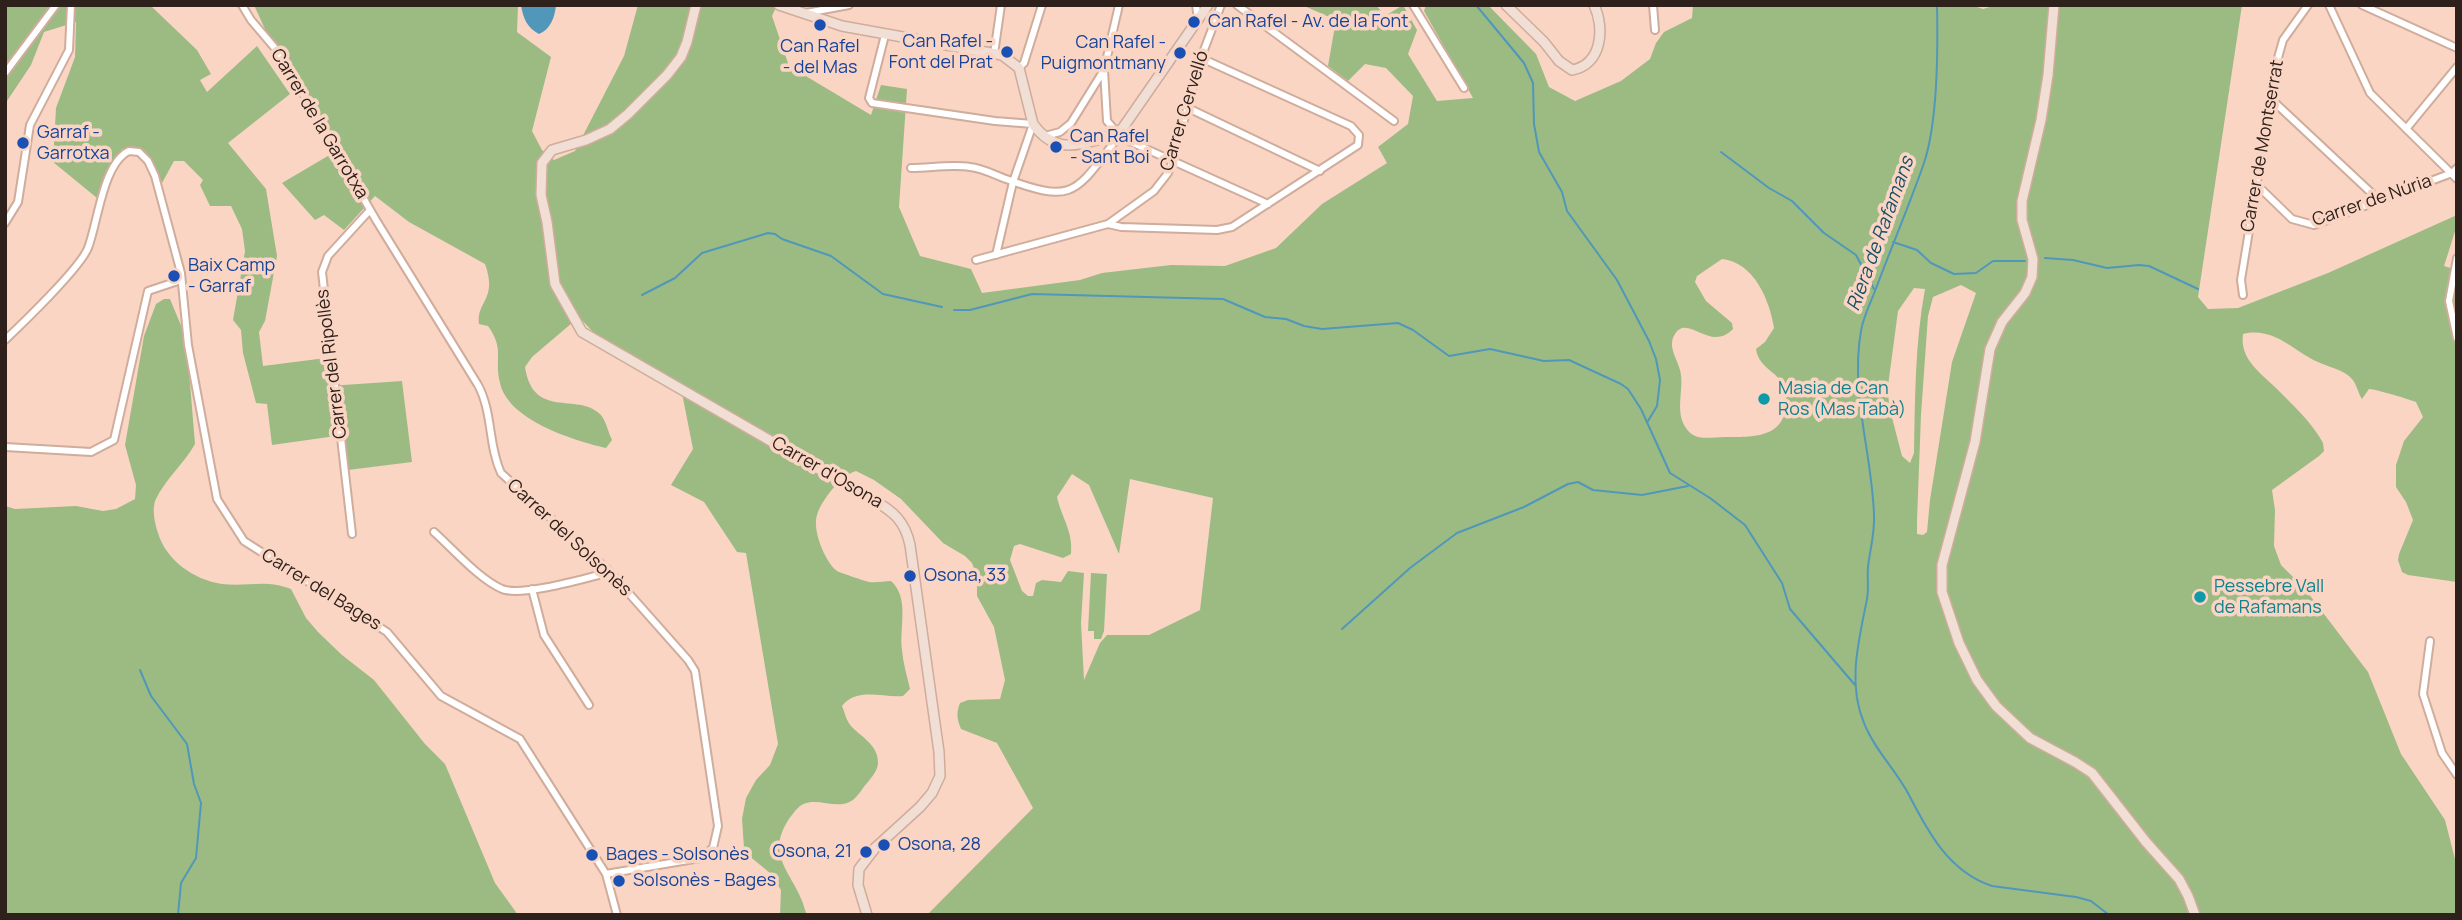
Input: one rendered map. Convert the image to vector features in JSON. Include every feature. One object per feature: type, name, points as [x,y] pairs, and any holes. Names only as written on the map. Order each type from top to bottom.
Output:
[{"type":"street","points":[[5,73],[56,5]]},
{"type":"street","points":[[5,223],[18,202],[30,125],[69,50],[71,5]]},
{"type":"street","name":"Carrer de la Garrotxa","points":[[242,5],[287,67],[370,211]]},
{"type":"street","name":"Carrer d'Osona","points":[[696,5],[688,42],[681,57],[667,75],[610,129],[586,140],[552,149],[542,163],[541,186],[554,278],[582,332],[886,507],[899,517],[906,530],[940,776],[927,799],[875,848],[861,865],[857,879],[867,915]]},
{"type":"street","points":[[779,5],[842,26],[1008,58],[1019,68],[1033,124],[1045,136],[1069,146],[1118,133]]},
{"type":"street","points":[[801,13],[849,5]]},
{"type":"street","points":[[994,54],[1001,5]]},
{"type":"street","points":[[1019,68],[1024,63],[1042,5]]},
{"type":"street","points":[[1119,5],[1104,70],[1107,121],[1122,138],[1268,204]]},
{"type":"street","points":[[1196,5],[1198,21]]},
{"type":"street","points":[[911,168],[971,167],[1046,192],[1063,193],[1072,190],[1084,180],[1115,140],[1208,5]]},
{"type":"street","name":"Carrer Cervelló","points":[[976,260],[1108,224],[1154,191],[1168,173],[1173,160],[1201,58],[1221,5]]},
{"type":"street","points":[[1237,5],[1394,121]]},
{"type":"street","points":[[1413,5],[1464,88]]},
{"type":"street","points":[[1506,5],[1536,33],[1565,68],[1572,70],[1586,65],[1599,41],[1601,23],[1594,5]]},
{"type":"street","points":[[1653,5],[1655,30]]},
{"type":"street","points":[[2054,5],[2041,120],[2022,201],[2022,220],[2033,259],[2032,277],[2025,293],[2001,322],[1990,349],[1975,442],[1942,565],[1942,592],[1959,643],[1977,680],[1996,706],[2038,744],[2075,762],[2092,774],[2179,879],[2189,896],[2194,915]]},
{"type":"street","name":"Carrer de Montserrat","points":[[2243,295],[2241,280],[2276,65],[2283,40],[2308,5]]},
{"type":"street","points":[[2329,5],[2365,86],[2376,101],[2455,173]]},
{"type":"street","points":[[2362,5],[2457,48]]},
{"type":"street","points":[[885,35],[869,98],[872,103],[1033,124]]},
{"type":"street","points":[[1108,224],[1121,227],[1217,230],[1232,227],[1358,145],[1359,135],[1351,126],[1201,58]]},
{"type":"street","points":[[2406,129],[2457,67]]},
{"type":"street","points":[[1045,136],[1060,132],[1071,123],[1104,70]]},
{"type":"street","points":[[2271,99],[2380,201]]},
{"type":"street","points":[[1188,108],[1320,171]]},
{"type":"street","points":[[996,255],[1013,182],[1033,124]]},
{"type":"street","name":"Carrer del Bages","points":[[5,340],[85,256],[116,160],[129,151],[145,156],[155,176],[181,276],[188,345],[217,499],[244,541],[387,632],[441,696],[520,739],[606,874],[617,915]]},
{"type":"street","name":"Carrer de Núria","points":[[2256,185],[2292,219],[2314,225],[2455,173]]},
{"type":"street","name":"Carrer del Ripollès","points":[[352,534],[322,272],[328,256],[370,211]]},
{"type":"street","name":"Carrer del Solsonès","points":[[370,211],[483,393],[501,473],[610,572],[695,671],[718,826],[713,848],[700,858],[606,874]]},
{"type":"street","points":[[2457,258],[2449,301],[2457,338]]},
{"type":"street","points":[[5,447],[91,452],[114,440],[148,291],[181,276]]},
{"type":"street","points":[[434,532],[494,584],[511,591],[610,572]]},
{"type":"street","points":[[532,589],[544,635],[589,705]]},
{"type":"street","points":[[2430,641],[2423,694],[2442,753],[2457,775]]},
{"type":"green space","points":[[5,5],[150,5],[197,50],[211,74],[200,80],[207,92],[257,46],[290,94],[228,143],[266,189],[277,256],[265,321],[259,332],[263,366],[326,358],[329,386],[402,381],[412,462],[348,470],[343,435],[272,445],[267,404],[256,403],[243,353],[241,330],[233,320],[245,251],[242,229],[231,206],[210,206],[200,185],[203,180],[184,161],[174,161],[162,183],[153,162],[142,150],[122,149],[97,198],[53,162],[56,108],[75,57],[76,22],[44,32],[31,65],[5,104]]},
{"type":"green space","points":[[254,5],[518,5],[517,32],[551,57],[532,131],[542,150],[554,160],[575,151],[624,56],[638,5],[777,5],[772,16],[789,66],[871,115],[881,85],[907,89],[899,207],[920,256],[971,269],[982,293],[1080,280],[1102,273],[1171,265],[1225,266],[1276,248],[1322,204],[1387,163],[1378,147],[1408,124],[1413,96],[1386,68],[1365,64],[1348,81],[1328,66],[1336,20],[1302,5],[1376,5],[1385,16],[1403,5],[1417,30],[1408,54],[1437,101],[1473,98],[1424,11],[1426,5],[1488,5],[1536,54],[1549,87],[1575,101],[1621,81],[1650,59],[1664,32],[1692,18],[1693,5],[1971,5],[1983,9],[1997,5],[2242,5],[2198,297],[2208,309],[2238,308],[2328,273],[2457,215],[2457,225],[2444,266],[2457,270],[2457,582],[2408,575],[2402,572],[2398,560],[2413,520],[2396,487],[2396,465],[2404,441],[2423,417],[2416,402],[2369,389],[2362,399],[2349,376],[2322,364],[2274,336],[2254,332],[2243,334],[2243,344],[2254,367],[2303,416],[2323,443],[2324,451],[2319,456],[2272,490],[2275,510],[2274,546],[2281,565],[2305,589],[2368,672],[2401,754],[2445,820],[2457,867],[2457,915],[927,915],[1033,808],[997,743],[961,729],[959,722],[960,703],[968,700],[1000,699],[1005,680],[994,627],[977,596],[977,578],[972,563],[943,543],[901,499],[856,471],[832,489],[817,515],[816,529],[828,561],[837,571],[869,582],[891,581],[897,588],[902,605],[902,650],[910,689],[903,696],[862,695],[848,700],[842,706],[849,724],[876,752],[878,764],[873,776],[854,799],[839,804],[808,802],[795,811],[784,827],[780,853],[806,913],[780,915],[781,890],[770,873],[748,855],[744,848],[742,819],[746,798],[756,780],[770,765],[778,744],[746,553],[737,552],[704,502],[671,485],[693,449],[680,383],[608,348],[579,317],[532,357],[525,367],[537,394],[557,402],[591,408],[602,417],[612,440],[606,448],[576,440],[543,426],[515,408],[505,396],[500,383],[498,348],[493,334],[488,326],[479,324],[489,285],[485,264],[409,222],[375,196],[344,230],[324,215],[315,220],[282,183],[338,150],[282,53],[269,38]],"holes":[[[1722,259],[1733,262],[1751,275],[1764,295],[1774,328],[1765,342],[1756,349],[1762,363],[1777,376],[1785,388],[1786,397],[1782,421],[1768,432],[1748,437],[1703,438],[1686,428],[1681,414],[1681,377],[1672,348],[1673,338],[1680,329],[1686,328],[1716,337],[1733,329],[1732,323],[1706,301],[1695,282],[1697,276]],[[1961,285],[1976,293],[1952,362],[1927,532],[1923,535],[1917,534],[1921,415],[1928,316],[1933,297]],[[1914,288],[1925,289],[1917,350],[1914,453],[1910,463],[1902,456],[1889,406],[1888,386],[1898,311]],[[1072,474],[1089,485],[1119,554],[1130,479],[1213,498],[1200,610],[1149,635],[1107,635],[1100,643],[1084,680],[1081,623],[1084,573],[1068,571],[1061,582],[1042,580],[1036,583],[1033,596],[1028,596],[1022,591],[1010,560],[1014,546],[1020,544],[1063,558],[1071,554],[1069,531],[1057,497]]]},
{"type":"green space","points":[[170,299],[185,335],[195,444],[155,501],[154,517],[167,552],[182,567],[212,582],[265,584],[291,589],[306,618],[318,632],[374,680],[425,744],[445,764],[495,883],[518,915],[5,915],[5,506],[15,509],[76,506],[103,511],[116,509],[135,499],[136,485],[125,445],[144,336],[156,304]]},
{"type":"green space","points":[[1091,573],[1107,574],[1104,631],[1101,639],[1094,639],[1094,631],[1088,631]]},
{"type":"water","points":[[521,5],[556,5],[549,26],[539,34],[531,29]]},
{"type":"waterway","points":[[1476,5],[1524,63],[1533,83],[1534,124],[1539,152],[1562,192],[1567,211],[1617,280],[1649,341],[1660,380],[1657,406],[1648,421]]},
{"type":"waterway","name":"Riera de Rafamans","points":[[1937,5],[1936,85],[1929,146],[1865,316],[1858,354],[1860,400],[1874,522],[1868,567],[1868,595],[1856,661],[1856,693],[1864,723],[1873,742],[1904,786],[1932,836],[1952,861],[1977,880],[1992,886],[2076,897],[2091,901],[2109,915]]},
{"type":"waterway","points":[[1721,152],[1769,188],[1792,201],[1824,233],[1856,255],[1874,289]]},
{"type":"waterway","points":[[642,295],[675,278],[702,253],[768,233],[831,256],[883,294],[942,307]]},
{"type":"waterway","points":[[1893,242],[1917,250],[1931,263],[1954,274],[1976,273],[1993,261],[2025,261]]},
{"type":"waterway","points":[[2045,258],[2073,260],[2107,268],[2149,266],[2198,289]]},
{"type":"waterway","points":[[954,310],[970,310],[1032,294],[1223,299],[1265,317],[1286,319],[1322,329],[1398,323],[1413,330],[1449,356],[1490,349],[1544,361],[1569,360],[1628,389],[1641,409],[1670,473],[1710,498],[1745,525],[1782,583],[1790,609],[1855,685]]},
{"type":"waterway","points":[[1342,629],[1410,568],[1457,533],[1524,507],[1568,484],[1578,482],[1593,490],[1642,495],[1688,486]]},
{"type":"waterway","points":[[140,670],[151,696],[187,744],[194,784],[201,803],[196,858],[181,883],[178,915]]},
{"type":"place","name":"Can Rafel - Av. de la Font","points":[[1194,22]]},
{"type":"place","name":"Can Rafel - del Mas","points":[[820,25]]},
{"type":"place","name":"Can Rafel - Font del Prat","points":[[1007,52]]},
{"type":"place","name":"Can Rafel - Puigmontmany","points":[[1180,53]]},
{"type":"place","name":"Garraf - Garrotxa","points":[[23,143]]},
{"type":"place","name":"Can Rafel - Sant Boi","points":[[1056,147]]},
{"type":"place","name":"Baix Camp - Garraf","points":[[174,276]]},
{"type":"place","name":"Masia de Can Ros (Mas Tabà)","points":[[1764,399]]},
{"type":"place","name":"Osona, 33","points":[[910,576]]},
{"type":"place","name":"Pessebre Vall de Rafamans","points":[[2200,597]]},
{"type":"place","name":"Osona, 28","points":[[884,845]]},
{"type":"place","name":"Osona, 21","points":[[866,852]]},
{"type":"place","name":"Bages - Solsonès","points":[[592,855]]},
{"type":"place","name":"Solsonès - Bages","points":[[619,881]]}]
